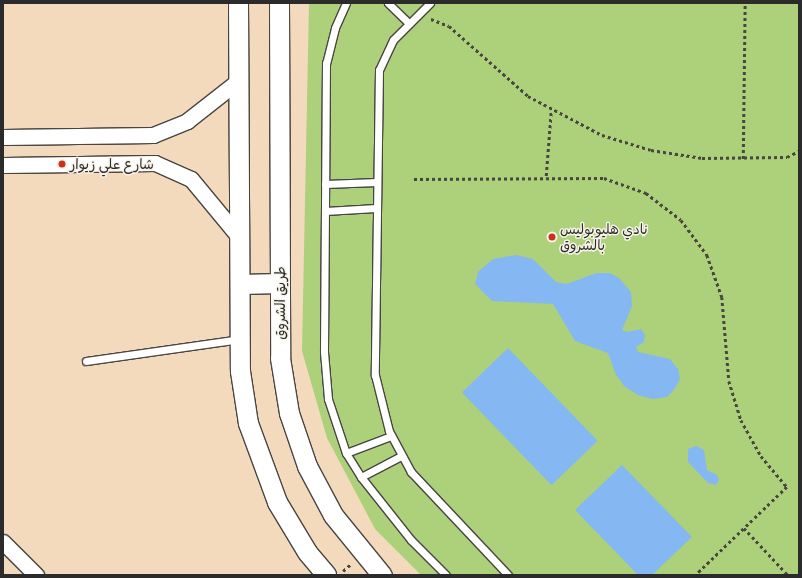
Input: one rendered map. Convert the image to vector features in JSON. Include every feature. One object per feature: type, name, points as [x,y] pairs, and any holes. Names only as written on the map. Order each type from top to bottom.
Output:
[{"type":"street","points":[[238,3],[240,339],[248,424],[261,466],[306,552],[326,575]]},
{"type":"street","name":"طريق الشروق","points":[[279,3],[280,358],[289,413],[307,466],[333,515],[382,575]]},
{"type":"street","points":[[3,137],[153,135],[187,121],[238,81]]},
{"type":"street","points":[[3,165],[155,163],[191,180],[239,237]]},
{"type":"street","points":[[240,284],[280,283]]},
{"type":"street","points":[[3,529],[16,555]]},
{"type":"street","points":[[3,542],[36,575]]},
{"type":"lane","points":[[346,3],[335,28],[326,63],[325,375],[332,417],[346,453],[362,477],[411,540],[446,575]]},
{"type":"lane","points":[[388,3],[409,24]]},
{"type":"lane","points":[[428,4],[386,51],[379,70],[375,375],[391,436],[411,472],[508,575]]},
{"type":"lane","points":[[325,184],[377,182]]},
{"type":"lane","points":[[325,211],[376,208]]},
{"type":"lane","points":[[86,361],[240,339]]},
{"type":"lane","points":[[346,453],[391,436]]},
{"type":"lane","points":[[362,477],[402,456]]},
{"type":"path","points":[[743,159],[744,3]]},
{"type":"path","points":[[417,15],[449,26],[528,96],[551,111],[602,134],[651,150],[702,158],[743,159],[787,157],[799,151]]},
{"type":"path","points":[[546,176],[551,111]]},
{"type":"path","points":[[414,179],[546,176],[604,178],[646,193],[681,220],[707,255],[722,297],[729,381],[741,420],[761,456],[787,487],[696,575]]},
{"type":"path","points":[[744,528],[788,575]]},
{"type":"green space","name":"نادي هليوبوليس بالشروق","points":[[309,3],[799,3],[799,575],[421,575],[375,529],[327,438],[302,351]]},
{"type":"water","points":[[516,255],[533,259],[556,282],[566,284],[597,273],[610,273],[619,278],[631,292],[632,306],[622,330],[627,332],[641,329],[645,335],[644,342],[636,347],[638,352],[670,359],[678,369],[680,379],[674,390],[667,397],[653,399],[638,395],[625,387],[616,375],[608,353],[575,341],[553,304],[492,301],[475,284],[478,272],[493,259]]},
{"type":"water","points":[[508,348],[598,441],[552,485],[462,392]]},
{"type":"water","points":[[696,446],[704,450],[707,470],[717,475],[719,480],[716,485],[708,483],[688,462],[688,449]]},
{"type":"water","points":[[622,465],[692,537],[652,575],[638,575],[575,510]]},
{"type":"place","name":"شارع علي زيوار","points":[[62,164]]},
{"type":"place","name":"نادي هليوبوليس بالشروق","points":[[552,237]]}]
